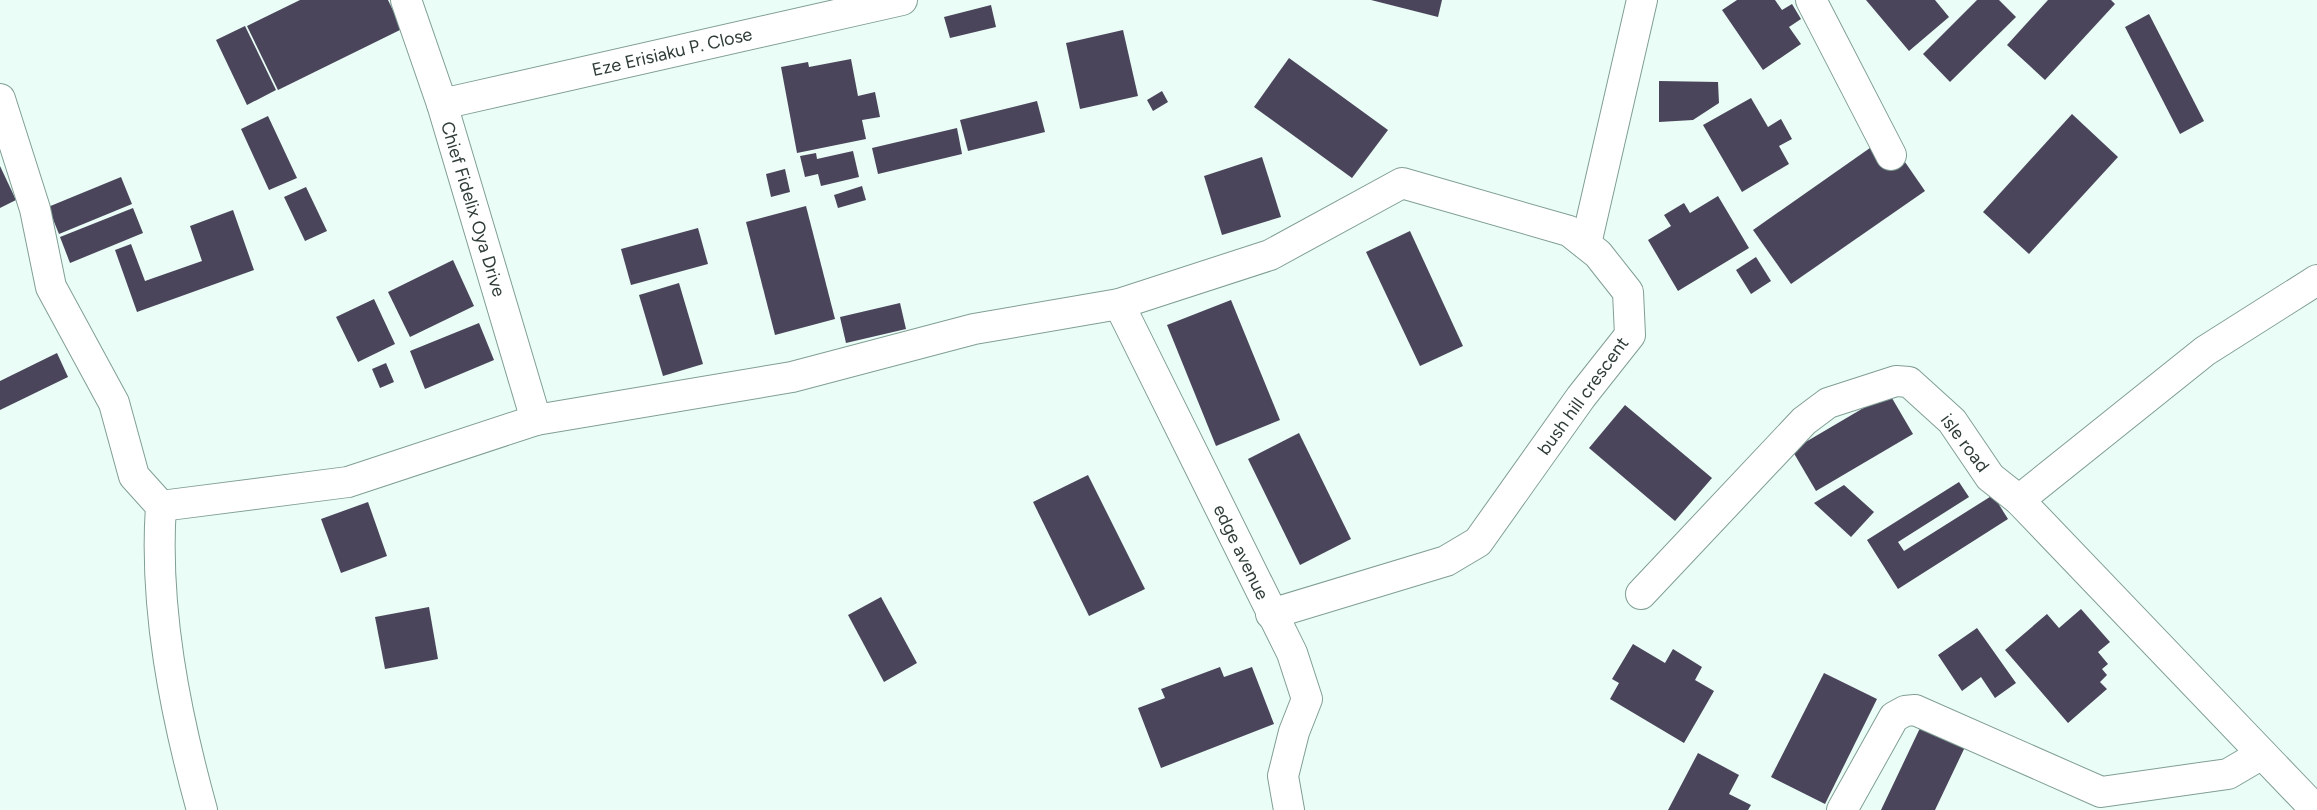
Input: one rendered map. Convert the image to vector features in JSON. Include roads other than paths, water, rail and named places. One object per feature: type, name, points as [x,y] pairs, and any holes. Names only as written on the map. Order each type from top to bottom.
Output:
[{"type":"street","name":"Chief Fidelix Oya Drive","points":[[406,0],[442,104],[536,420]]},
{"type":"street","name":"Eze Erisiaku P. Close","points":[[442,104],[902,0]]},
{"type":"street","points":[[1586,244],[1642,0]]},
{"type":"street","points":[[1811,0],[1891,155]]},
{"type":"street","points":[[0,99],[35,209],[51,287],[114,403],[134,476],[162,506],[159,534],[164,617],[184,745],[202,810]]},
{"type":"street","name":"bush hill crescent","points":[[162,506],[348,482],[536,420],[792,377],[974,329],[1119,304],[1270,255],[1402,183],[1569,231],[1598,254],[1628,292],[1630,335],[1581,397],[1478,542],[1446,561],[1272,614]]},
{"type":"street","points":[[2019,500],[2205,351],[2317,280]]},
{"type":"street","name":"edge avenue","points":[[1119,304],[1292,653],[1307,699],[1294,732],[1283,776],[1288,810]]},
{"type":"street","name":"isle road","points":[[1641,594],[1804,421],[1828,403],[1896,381],[1910,382],[1952,421],[1990,477],[2019,500],[2316,810]]},
{"type":"street","points":[[1842,810],[1894,717],[1905,711],[1915,710],[2096,801],[2228,774],[2262,754]]}]
